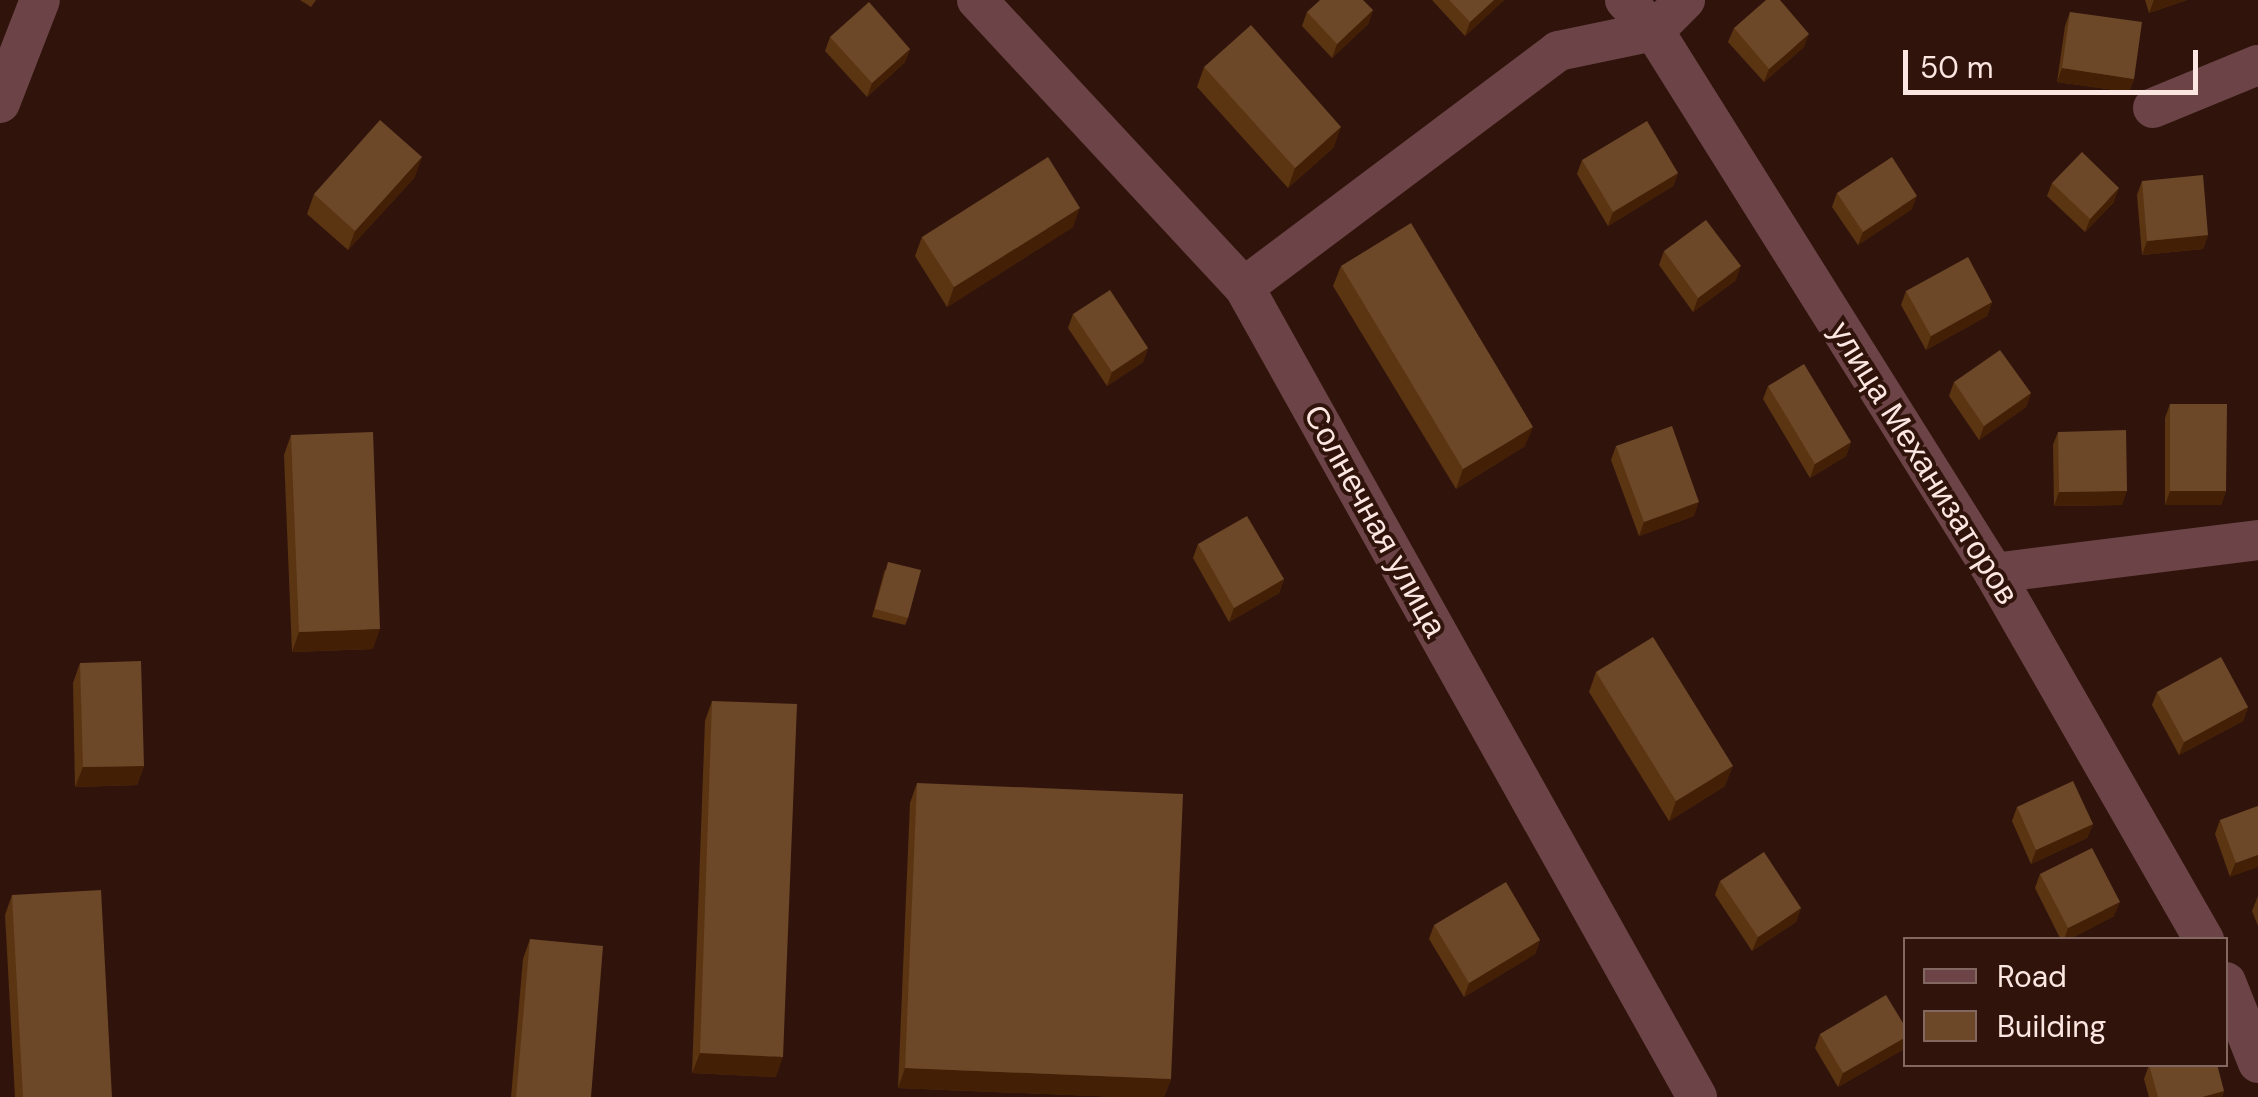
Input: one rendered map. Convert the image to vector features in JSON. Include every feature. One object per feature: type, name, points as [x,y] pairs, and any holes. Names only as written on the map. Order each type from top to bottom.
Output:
[{"type":"street","points":[[0,102],[40,0]]},
{"type":"street","name":"Солнечная улица","points":[[977,0],[1244,287],[1697,1097]]},
{"type":"street","name":"улица Механизаторов","points":[[1625,0],[1654,31],[1994,573],[2202,937]]},
{"type":"street","points":[[1244,287],[1558,51],[1654,31],[1685,0]]},
{"type":"street","points":[[2153,108],[2258,65]]},
{"type":"street","points":[[1994,573],[2258,540]]},
{"type":"street","points":[[2228,987],[2258,1062]]},
{"type":"building","points":[[1320,0],[1363,0],[1373,10],[1337,44],[1307,12]]},
{"type":"building","points":[[1449,0],[1494,0],[1470,22]]},
{"type":"building","points":[[1766,0],[1780,0],[1809,34],[1769,69],[1734,28]]},
{"type":"building","points":[[869,2],[910,49],[872,83],[830,37]]},
{"type":"building","points":[[2070,12],[2142,22],[2134,79],[2062,68]]},
{"type":"building","points":[[1251,25],[1341,127],[1295,168],[1204,67]]},
{"type":"building","points":[[380,120],[422,157],[355,231],[314,194]]},
{"type":"building","points":[[1647,121],[1678,173],[1613,212],[1582,160]]},
{"type":"building","points":[[2082,152],[2119,188],[2090,219],[2052,183]]},
{"type":"building","points":[[1048,157],[1080,208],[954,287],[922,237]]},
{"type":"building","points":[[1892,157],[1917,196],[1863,232],[1837,193]]},
{"type":"building","points":[[2203,175],[2208,235],[2147,241],[2142,181]]},
{"type":"building","points":[[1706,220],[1741,266],[1698,298],[1664,251]]},
{"type":"building","points":[[1411,223],[1533,427],[1463,469],[1341,266]]},
{"type":"building","points":[[1968,257],[1992,302],[1931,336],[1906,291]]},
{"type":"building","points":[[1110,290],[1148,348],[1112,372],[1073,314]]},
{"type":"building","points":[[2000,350],[2031,393],[1984,426],[1954,382]]},
{"type":"building","points":[[1804,364],[1851,442],[1815,464],[1768,386]]},
{"type":"building","points":[[2170,404],[2227,404],[2226,491],[2170,491]]},
{"type":"building","points":[[1672,426],[1699,502],[1644,522],[1616,446]]},
{"type":"building","points":[[2126,430],[2127,491],[2059,492],[2058,432]]},
{"type":"building","points":[[373,432],[380,629],[299,632],[291,435]]},
{"type":"building","points":[[1247,516],[1284,579],[1234,608],[1198,544]]},
{"type":"building","points":[[888,562],[921,570],[908,618],[875,609]]},
{"type":"building","points":[[1653,637],[1733,766],[1676,801],[1596,672]]},
{"type":"building","points":[[2221,657],[2248,707],[2184,742],[2157,692]]},
{"type":"building","points":[[141,661],[144,766],[83,767],[80,663]]},
{"type":"building","points":[[712,701],[797,704],[783,1057],[700,1053]]},
{"type":"building","points":[[2073,781],[2093,824],[2036,850],[2017,807]]},
{"type":"building","points":[[917,783],[1183,794],[1171,1079],[905,1068]]},
{"type":"building","points":[[2258,806],[2258,855],[2236,863],[2220,820]]},
{"type":"building","points":[[2092,848],[2120,902],[2068,928],[2040,874]]},
{"type":"building","points":[[1764,852],[1801,908],[1758,937],[1720,881]]},
{"type":"building","points":[[1506,882],[1540,940],[1469,983],[1434,925]]},
{"type":"building","points":[[101,890],[112,1097],[23,1097],[12,895]]},
{"type":"building","points":[[530,939],[603,946],[591,1097],[516,1097]]},
{"type":"building","points":[[1886,995],[1903,1023],[1903,1039],[1843,1073],[1820,1034]]},
{"type":"building","points":[[2150,1067],[2218,1067],[2224,1091],[2202,1097],[2158,1097]]}]
